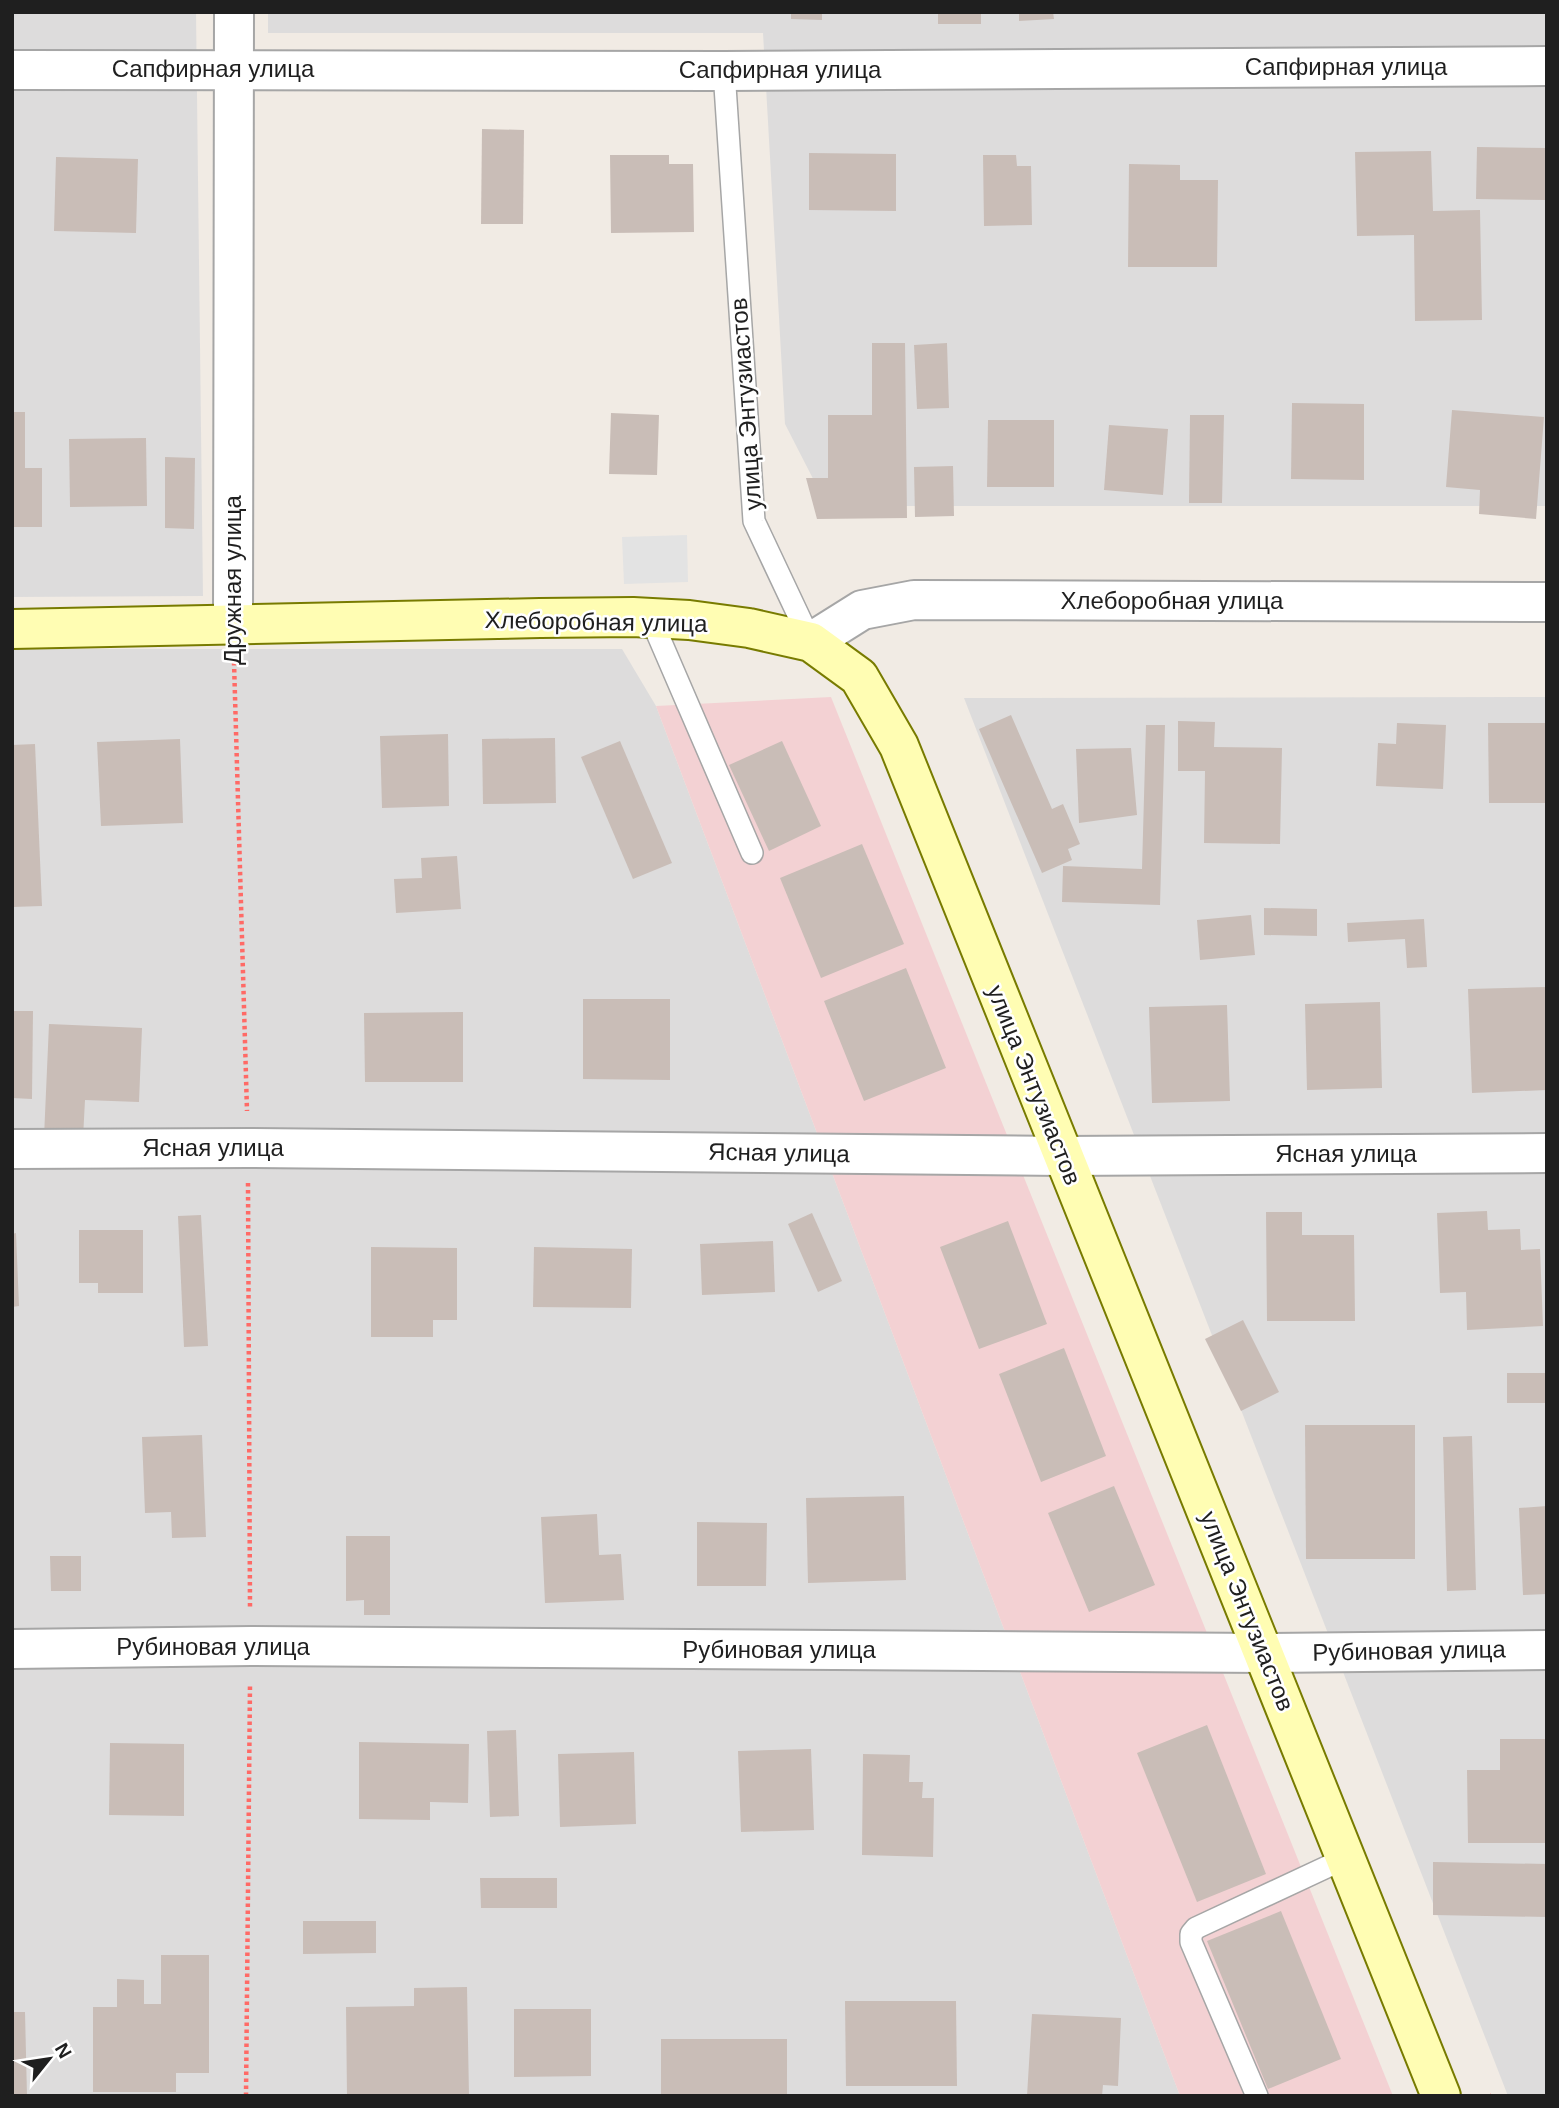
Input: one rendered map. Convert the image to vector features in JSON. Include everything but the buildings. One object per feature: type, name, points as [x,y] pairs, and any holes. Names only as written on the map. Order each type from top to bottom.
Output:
[{"type":"street","name":"Дружная улица","points":[[233,626],[234,12]]},
{"type":"street","name":"Сапфирная улица","points":[[12,70],[723,71],[1547,65]]},
{"type":"street","name":"Хлеборобная улица","points":[[12,629],[540,618],[651,619],[689,620],[749,628],[811,642],[862,610],[914,600],[1547,602]]},
{"type":"street","name":"улица Энтузиастов","points":[[811,642],[859,677],[900,746],[1062,1156],[1441,2096]]},
{"type":"street","name":"Ясная улица","points":[[12,1149],[248,1147],[1062,1156],[1547,1153]]},
{"type":"street","name":"Рубиновая улица","points":[[12,1649],[264,1646],[1264,1653],[1547,1650]]},
{"type":"lane","name":"улица Энтузиастов","points":[[723,71],[754,521],[811,642]]},
{"type":"lane","points":[[651,619],[752,853]]},
{"type":"lane","points":[[1256,2096],[1191,1942],[1191,1934],[1196,1928],[1346,1858]]},
{"type":"path","name":"Дружная улица","points":[[233,626],[248,1147]]},
{"type":"shaded area","points":[[12,12],[196,12],[203,596],[12,597]]},
{"type":"shaded area","points":[[268,12],[1547,12],[1547,506],[827,506],[785,424],[763,33],[268,33]]},
{"type":"shaded area","points":[[687,535],[688,582],[624,584],[622,537]]},
{"type":"shaded area","points":[[12,649],[622,649],[656,706],[1180,2096],[12,2096]]},
{"type":"shaded area","points":[[831,697],[1393,2096],[1180,2096],[656,706]]},
{"type":"shaded area","points":[[1547,697],[1547,2096],[1508,2096],[964,698]]}]
